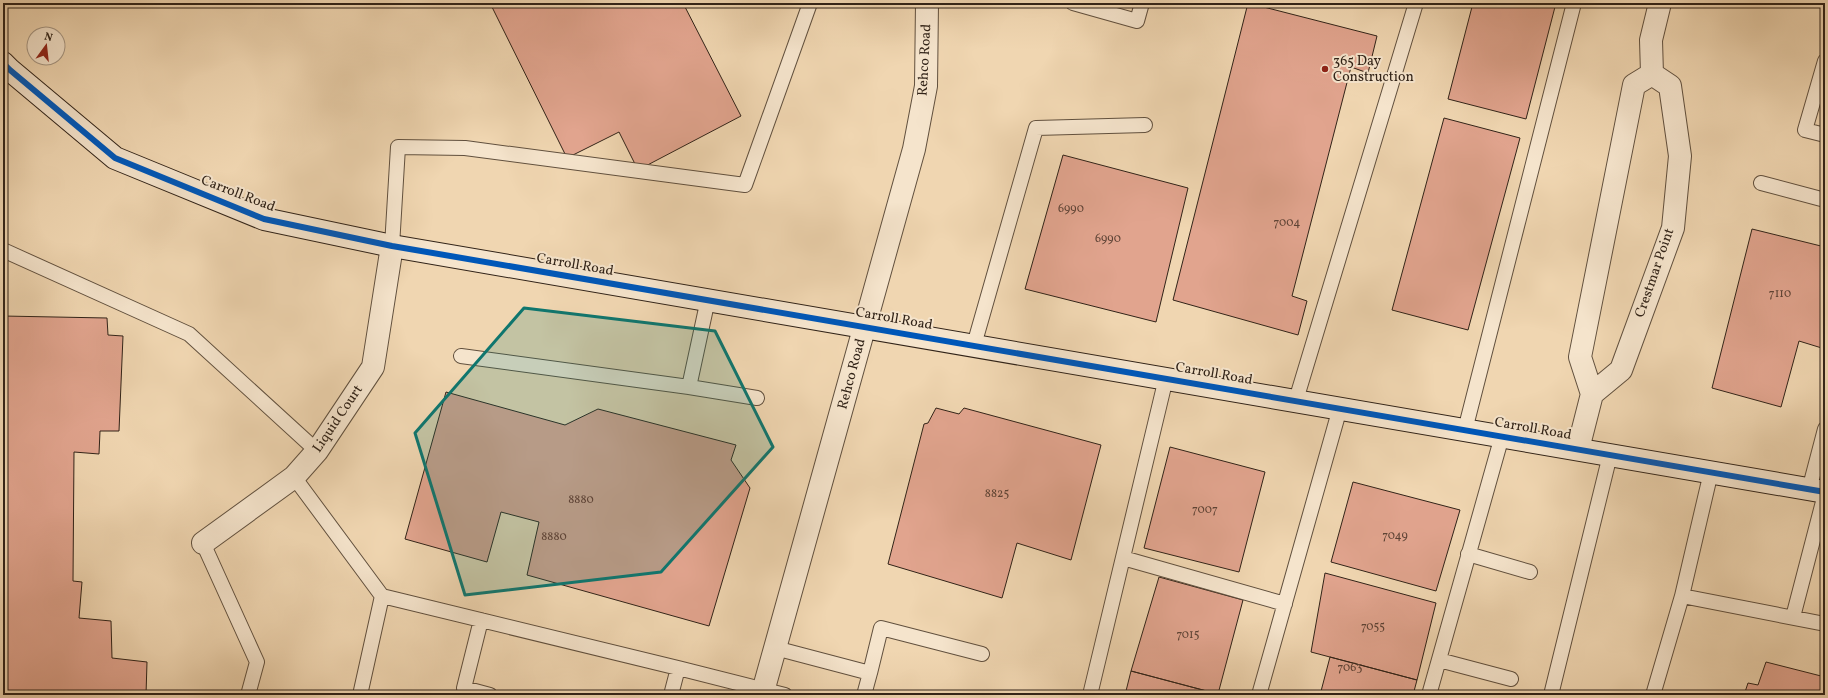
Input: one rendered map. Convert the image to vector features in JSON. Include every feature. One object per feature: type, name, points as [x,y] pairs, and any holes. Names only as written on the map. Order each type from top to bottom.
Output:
[{"type":"street","name":"Rehco Road","points":[[763,692],[914,149],[926,86],[927,3]]},
{"type":"street","points":[[1578,449],[1592,394],[1580,357],[1634,85],[1652,74],[1651,40],[1660,3]]},
{"type":"street","name":"Carroll Road","points":[[3,63],[115,158],[264,219],[392,246],[1296,400],[1820,492]]},
{"type":"street","name":"Crestmar Point","points":[[1592,394],[1621,370],[1673,228],[1680,156],[1679,148],[1670,86],[1652,74]]},
{"type":"street","name":"Liquid Court","points":[[203,543],[294,477],[317,451],[373,367],[392,246]]},
{"type":"lane","points":[[392,246],[398,147],[465,148],[745,186],[809,6],[808,3]]},
{"type":"lane","points":[[1073,3],[1137,21],[1142,3]]},
{"type":"lane","points":[[1296,400],[1416,3]]},
{"type":"lane","points":[[1465,430],[1574,3]]},
{"type":"lane","points":[[1825,61],[1805,130],[1825,135]]},
{"type":"lane","points":[[974,345],[1036,128],[1145,124]]},
{"type":"lane","points":[[1761,183],[1825,200]]},
{"type":"lane","points":[[3,250],[189,334],[317,451]]},
{"type":"lane","points":[[689,387],[708,300]]},
{"type":"lane","points":[[461,356],[689,387],[758,398]]},
{"type":"lane","points":[[1090,695],[1166,378]]},
{"type":"lane","points":[[1259,695],[1340,408]]},
{"type":"lane","points":[[1793,617],[1820,492],[1825,429]]},
{"type":"lane","points":[[1429,695],[1502,436]]},
{"type":"lane","points":[[1551,695],[1610,455]]},
{"type":"lane","points":[[1653,695],[1682,596],[1711,472]]},
{"type":"lane","points":[[294,477],[382,596],[678,668],[763,692],[785,695]]},
{"type":"lane","points":[[203,543],[257,662],[248,695]]},
{"type":"lane","points":[[1468,554],[1530,572]]},
{"type":"lane","points":[[1123,558],[1285,604]]},
{"type":"lane","points":[[360,695],[382,596]]},
{"type":"lane","points":[[1682,596],[1825,624]]},
{"type":"lane","points":[[481,620],[463,692],[490,695]]},
{"type":"lane","points":[[866,694],[881,628],[982,654]]},
{"type":"lane","points":[[775,648],[870,673]]},
{"type":"lane","points":[[1439,660],[1511,679]]},
{"type":"lane","points":[[671,695],[678,668]]},
{"type":"highlighted area","points":[[524,308],[715,331],[773,447],[661,572],[465,595],[415,433]]},
{"type":"building","points":[[490,3],[683,3],[741,116],[638,170],[619,132],[567,158]]},
{"type":"building","points":[[1248,3],[1377,36],[1368,73],[1351,67],[1292,296],[1307,301],[1298,335],[1173,300]]},
{"type":"building","points":[[1473,3],[1556,3],[1526,119],[1448,99]]},
{"type":"building","points":[[1444,118],[1520,138],[1468,330],[1392,310]]},
{"type":"building","points":[[1063,155],[1188,188],[1156,322],[1025,289]]},
{"type":"building","points":[[1752,229],[1825,247],[1825,349],[1799,341],[1781,407],[1712,388]]},
{"type":"building","points":[[3,316],[107,318],[108,335],[123,336],[119,431],[100,431],[99,454],[74,452],[73,581],[82,582],[79,618],[111,621],[112,658],[147,662],[146,695],[3,695]]},
{"type":"building","points":[[446,392],[565,425],[598,409],[736,445],[731,460],[750,488],[709,626],[527,575],[539,522],[501,512],[487,562],[405,539]]},
{"type":"building","points":[[936,408],[959,414],[964,408],[1101,445],[1071,560],[1017,543],[1002,598],[888,564],[924,424],[928,423]]},
{"type":"building","points":[[1170,447],[1265,472],[1239,572],[1144,548]]},
{"type":"building","points":[[1353,482],[1460,510],[1436,591],[1331,562]]},
{"type":"building","points":[[1325,573],[1436,603],[1417,680],[1311,652]]},
{"type":"building","points":[[1159,577],[1243,600],[1218,694],[1131,671]]},
{"type":"building","points":[[1330,657],[1417,680],[1413,695],[1320,695]]},
{"type":"building","points":[[1766,662],[1825,677],[1822,693],[1825,695],[1744,695],[1748,683],[1758,685]]},
{"type":"building","points":[[1131,671],[1218,694],[1125,695]]},
{"type":"cycle path","points":[[3,63],[115,158],[264,219],[392,246],[1825,492]]},
{"type":"place","name":"365 Day Construction","points":[[1325,69]]}]
